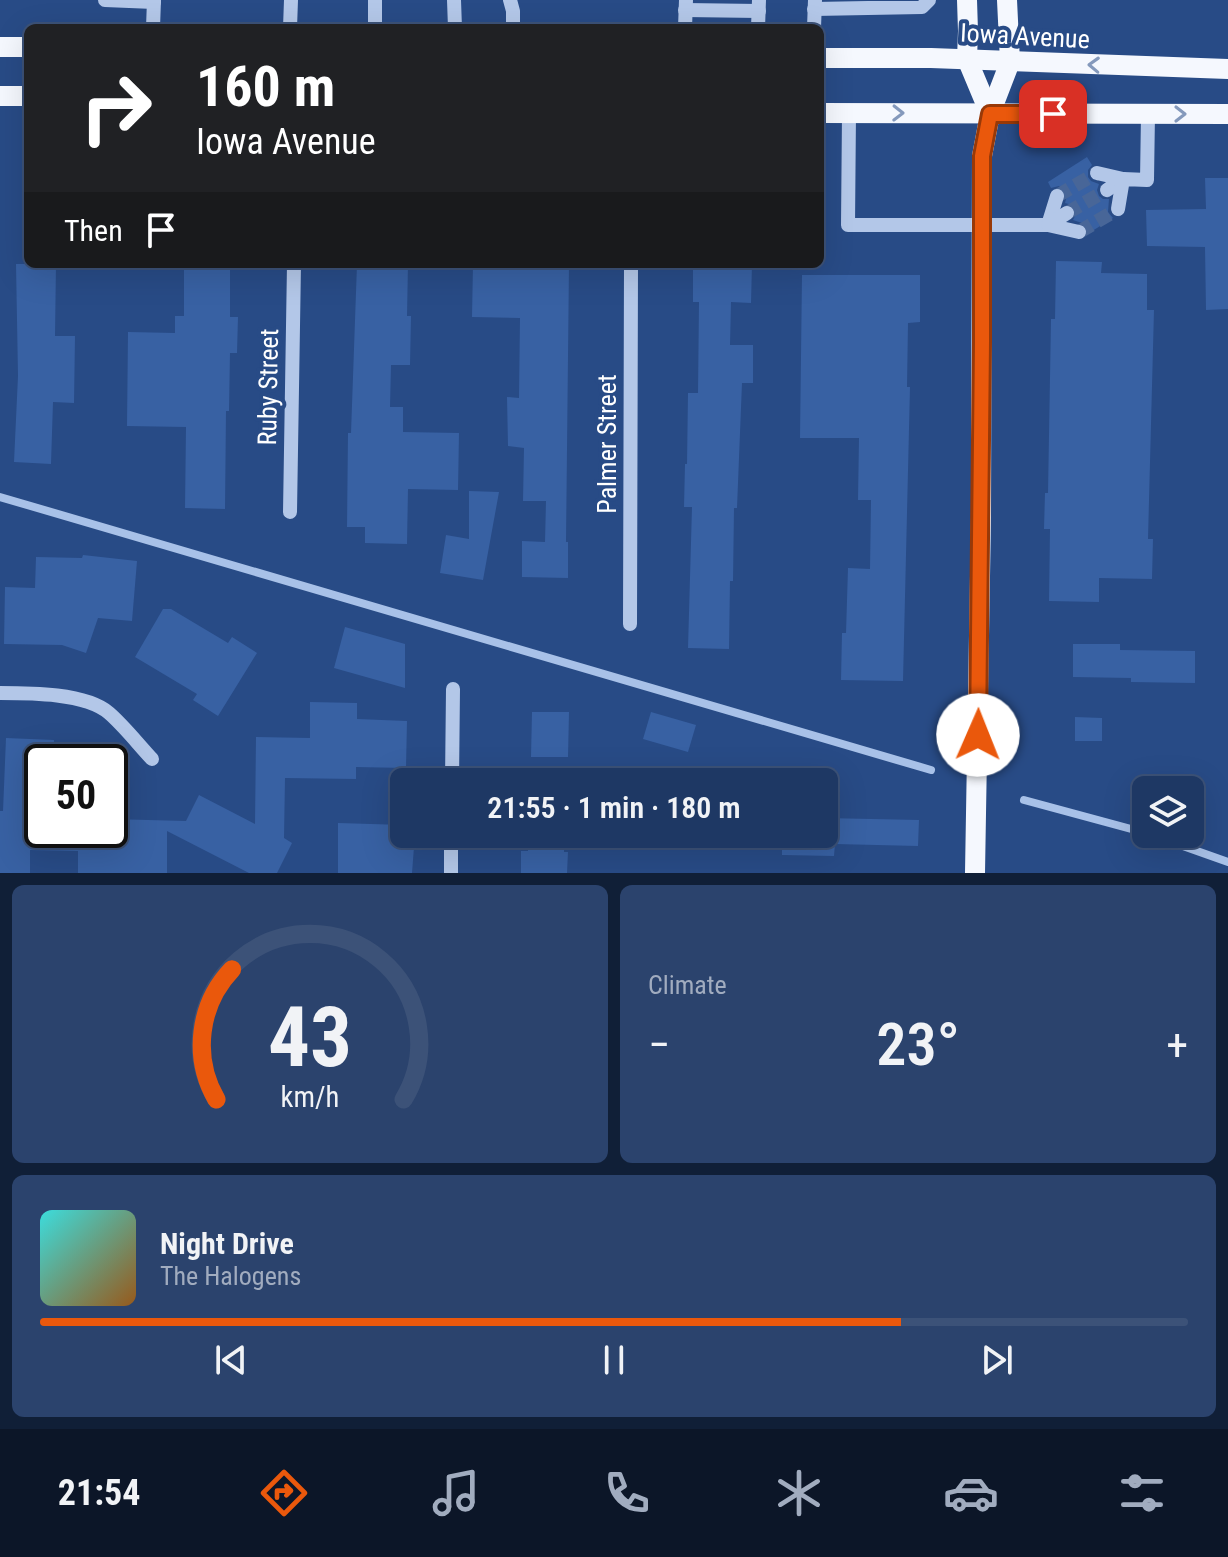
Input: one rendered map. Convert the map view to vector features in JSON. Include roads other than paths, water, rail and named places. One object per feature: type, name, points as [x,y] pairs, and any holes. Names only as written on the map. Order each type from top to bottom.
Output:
[{"type":"main road","points":[[967,0],[967,59],[990,114]]},
{"type":"main road","points":[[975,873],[980,612],[982,156],[990,114],[1010,62],[1007,0]]},
{"type":"main road","points":[[0,47],[24,47]]},
{"type":"main road","name":"Iowa Avenue","points":[[824,58],[967,59],[1228,69]]},
{"type":"main road","points":[[0,96],[24,96]]},
{"type":"main road","points":[[824,113],[1228,114]]},
{"type":"street","points":[[105,0],[154,1],[153,24]]},
{"type":"street","points":[[290,24],[291,0]]},
{"type":"street","points":[[375,0],[375,24]]},
{"type":"street","points":[[454,0],[455,24]]},
{"type":"street","points":[[510,0],[513,24]]},
{"type":"street","points":[[814,5],[922,7],[929,0]]},
{"type":"street","points":[[686,5],[759,6]]},
{"type":"street","points":[[849,113],[848,225],[1048,225],[1079,232]]},
{"type":"street","points":[[1097,173],[1147,180],[1148,114]]},
{"type":"street","points":[[1107,190],[1123,179]]},
{"type":"street","points":[[1118,209],[1123,179]]},
{"type":"street","points":[[1048,225],[1057,196]]},
{"type":"street","points":[[1048,225],[1067,213]]},
{"type":"street","name":"Ruby Street","points":[[290,512],[294,268]]},
{"type":"street","name":"Palmer Street","points":[[630,624],[631,268]]},
{"type":"street","points":[[452,768],[453,689]]},
{"type":"street","points":[[0,693],[75,698],[107,711],[152,759]]},
{"type":"street","points":[[451,848],[451,873]]},
{"type":"waterway","points":[[0,497],[931,770]]},
{"type":"waterway","points":[[1024,800],[1132,829]]},
{"type":"waterway","points":[[1188,848],[1228,862]]},
{"type":"tunnel","points":[[1057,196],[1097,173]]},
{"type":"tunnel","points":[[1067,213],[1107,190]]},
{"type":"tunnel","points":[[1079,232],[1118,209]]}]
